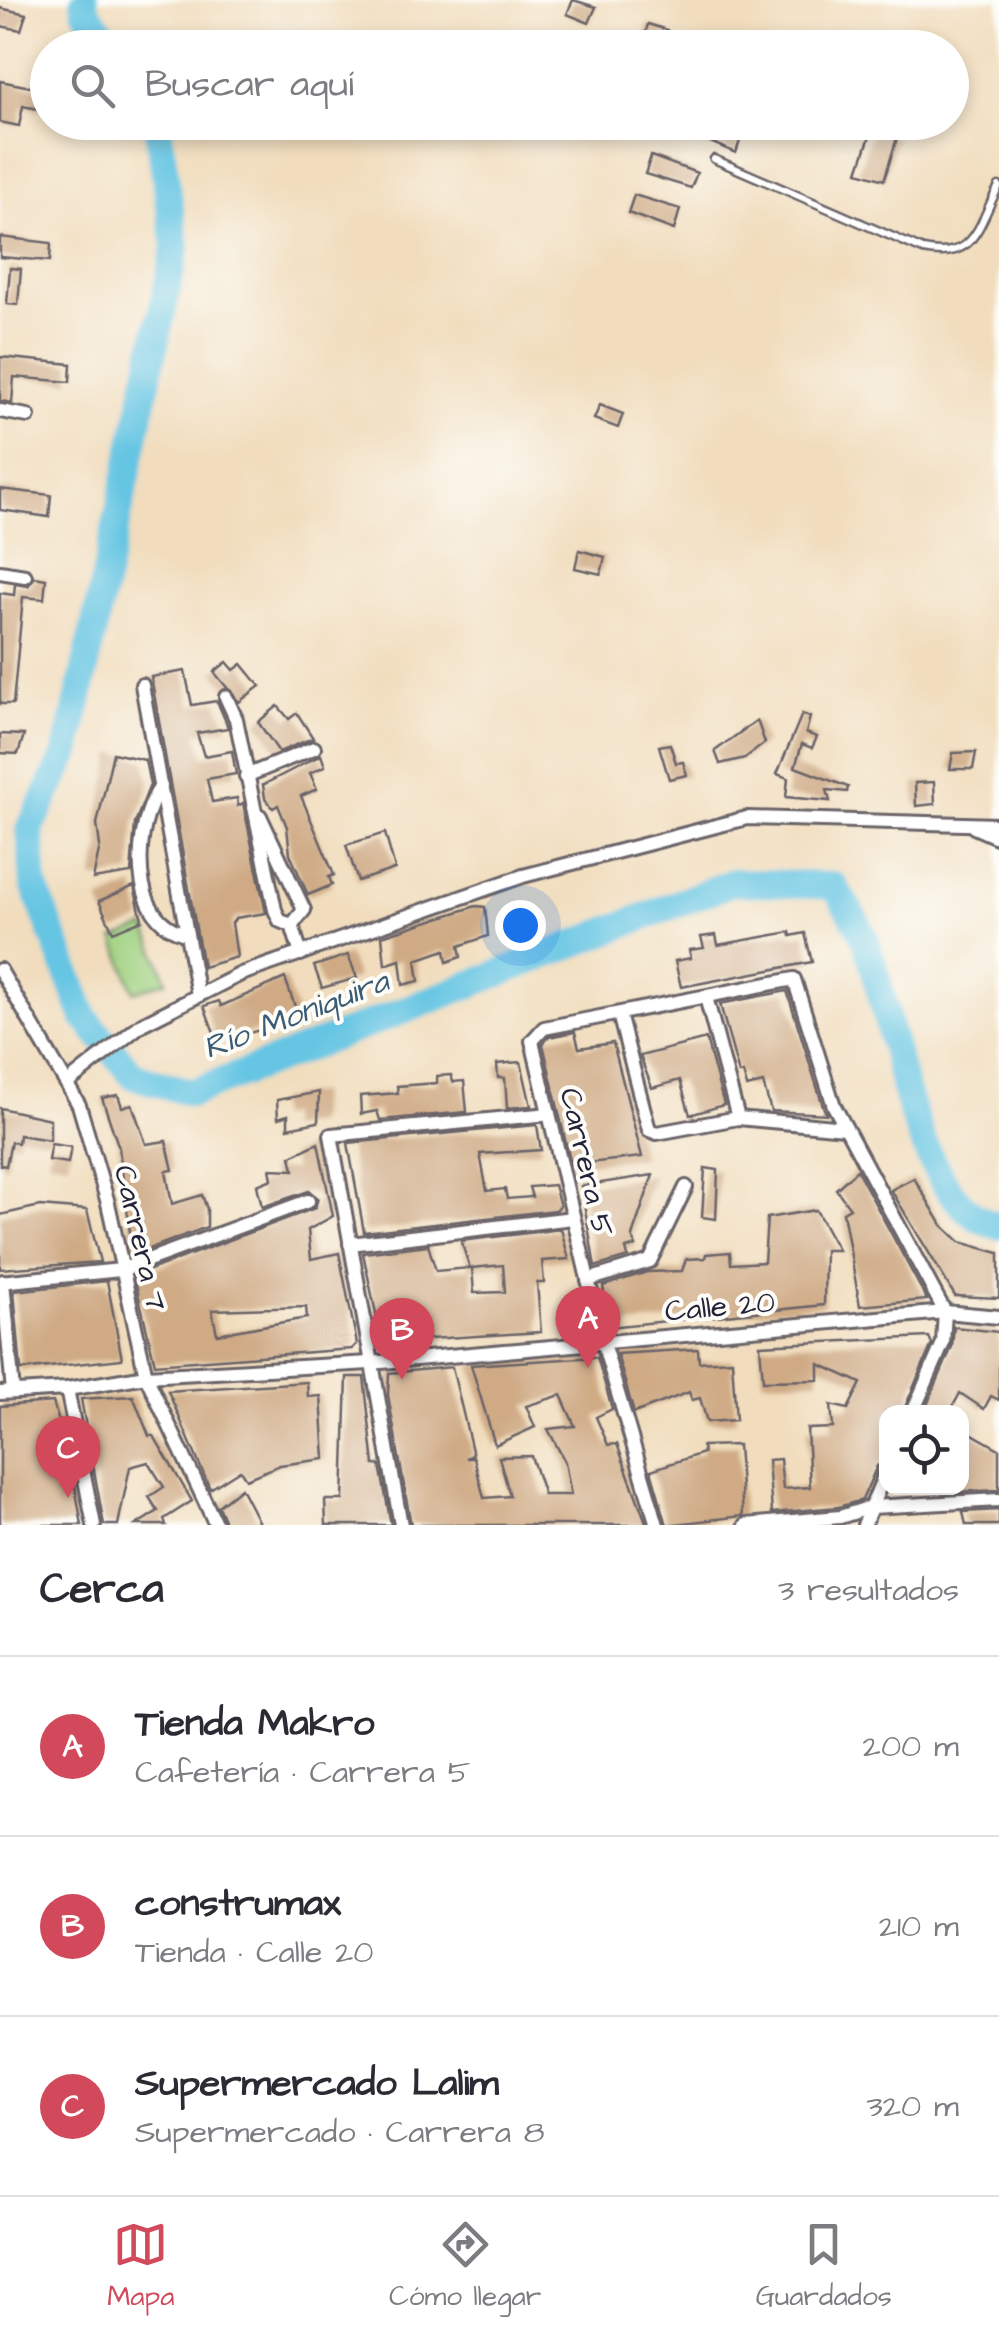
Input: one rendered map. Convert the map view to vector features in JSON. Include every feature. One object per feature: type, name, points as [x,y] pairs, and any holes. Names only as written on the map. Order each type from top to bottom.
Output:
[{"type":"street","points":[[0,411],[28,416]]},
{"type":"street","points":[[0,572],[25,576]]},
{"type":"street","points":[[142,684],[198,994]]},
{"type":"street","points":[[226,697],[236,719],[275,910],[280,920],[292,924]]},
{"type":"street","points":[[246,776],[314,748]]},
{"type":"street","points":[[161,786],[150,802],[144,828],[144,887],[156,920],[171,931],[187,934]]},
{"type":"street","points":[[251,796],[304,910],[292,924]]},
{"type":"street","points":[[69,1082],[91,1060],[142,1024],[198,994],[523,876],[746,818],[999,824]]},
{"type":"street","points":[[966,824],[999,838]]},
{"type":"street","points":[[292,924],[301,954]]},
{"type":"street","name":"Carrera 7","points":[[0,970],[69,1082],[94,1152],[146,1376],[216,1525]]},
{"type":"street","points":[[845,1128],[738,1118],[656,1133],[649,1130],[619,1014],[794,979],[845,1128],[945,1312],[944,1343],[916,1405]]},
{"type":"street","points":[[706,997],[738,1118]]},
{"type":"street","name":"Carrera 5","points":[[619,1014],[544,1028],[532,1041],[603,1343],[657,1525]]},
{"type":"street","points":[[401,1525],[331,1135],[549,1114]]},
{"type":"street","points":[[588,1280],[650,1261],[686,1187]]},
{"type":"street","points":[[6,1392],[1,1282],[121,1270],[308,1201]]},
{"type":"street","points":[[350,1244],[573,1218]]},
{"type":"street","name":"Calle 20","points":[[6,1392],[68,1390],[146,1376],[370,1363],[945,1312],[999,1317]]},
{"type":"street","points":[[68,1390],[94,1525]]},
{"type":"street","points":[[864,1525],[879,1488]]},
{"type":"street","points":[[746,1525],[840,1518],[871,1507],[999,1500]]},
{"type":"lane","points":[[714,158],[923,250],[947,255],[966,246],[999,186]]},
{"type":"green space","points":[[146,927],[167,981],[134,992],[114,939]]},
{"type":"building","points":[[573,0],[596,7],[589,23],[567,14]]},
{"type":"building","points":[[0,8],[26,14],[21,30],[0,26]]},
{"type":"building","points":[[0,81],[30,87],[30,107],[23,106],[19,126],[0,122]]},
{"type":"building","points":[[706,140],[740,140],[736,153]]},
{"type":"building","points":[[869,140],[896,140],[884,180],[858,172]]},
{"type":"building","points":[[651,156],[697,173],[691,188],[645,174]]},
{"type":"building","points":[[634,195],[680,209],[674,230],[628,213]]},
{"type":"building","points":[[0,237],[51,243],[50,261],[0,257]]},
{"type":"building","points":[[10,268],[21,269],[18,305],[7,304]]},
{"type":"building","points":[[0,357],[71,364],[70,382],[14,377],[12,403],[0,401]]},
{"type":"building","points":[[600,405],[623,414],[618,428],[594,419]]},
{"type":"building","points":[[0,489],[51,495],[49,517],[0,510]]},
{"type":"building","points":[[579,550],[605,557],[601,574],[575,568]]},
{"type":"building","points":[[35,577],[46,579],[44,599],[23,597],[13,704],[0,704],[0,593],[14,595],[15,584],[28,586]]},
{"type":"building","points":[[227,662],[234,670],[242,664],[260,686],[239,702],[214,672]]},
{"type":"building","points":[[185,671],[192,705],[217,701],[226,722],[228,728],[197,733],[204,756],[232,751],[236,774],[207,779],[212,802],[237,798],[238,806],[243,803],[266,913],[236,918],[232,923],[237,957],[203,967],[151,677]]},
{"type":"building","points":[[278,706],[289,719],[297,713],[313,738],[279,752],[258,722]]},
{"type":"building","points":[[802,714],[810,717],[806,733],[817,737],[812,748],[802,744],[795,767],[848,787],[847,792],[827,790],[830,801],[786,797],[788,778],[777,774]]},
{"type":"building","points":[[757,720],[765,743],[745,758],[720,764],[715,751]]},
{"type":"building","points":[[0,734],[24,735],[18,754],[0,753]]},
{"type":"building","points":[[670,744],[676,763],[683,762],[687,775],[669,779],[659,746]]},
{"type":"building","points":[[976,752],[973,769],[950,769],[953,753]]},
{"type":"building","points":[[113,753],[145,760],[150,785],[135,823],[131,873],[93,879],[100,846],[97,824]]},
{"type":"building","points":[[321,755],[325,766],[310,773],[317,789],[301,796],[334,875],[329,877],[332,885],[308,895],[290,854],[287,827],[278,805],[273,808],[265,798],[263,785]]},
{"type":"building","points":[[934,782],[935,804],[916,806],[915,783]]},
{"type":"building","points":[[385,833],[395,869],[358,881],[346,845]]},
{"type":"building","points":[[134,886],[142,920],[113,932],[99,901]]},
{"type":"building","points":[[476,906],[485,907],[488,936],[459,946],[461,957],[447,962],[445,950],[416,960],[419,981],[403,985],[400,960],[385,965],[382,936]]},
{"type":"building","points":[[790,932],[791,936],[805,933],[812,962],[681,987],[675,961],[691,958],[689,950],[704,948],[701,937],[716,935],[718,945]]},
{"type":"building","points":[[348,955],[357,978],[322,988],[314,966]]},
{"type":"building","points":[[285,978],[299,1018],[233,1038],[231,1033],[216,1038],[204,1006],[219,1001],[221,1006]]},
{"type":"building","points":[[787,991],[827,1114],[771,1111],[763,1083],[747,1087],[743,1073],[739,1074],[720,1004]]},
{"type":"building","points":[[575,1032],[579,1048],[613,1043],[642,1157],[571,1165],[543,1044],[549,1037]]},
{"type":"building","points":[[706,1039],[724,1105],[690,1115],[680,1080],[652,1088],[640,1056]]},
{"type":"building","points":[[521,1062],[531,1106],[507,1108],[505,1078],[498,1078],[497,1064]]},
{"type":"building","points":[[451,1075],[453,1082],[464,1081],[467,1112],[380,1120],[377,1111],[361,1114],[360,1096],[398,1093],[397,1086],[437,1083],[437,1076]]},
{"type":"building","points":[[319,1092],[318,1122],[288,1128],[288,1115],[278,1118],[277,1100]]},
{"type":"building","points":[[118,1095],[122,1107],[132,1104],[146,1144],[166,1141],[173,1170],[166,1171],[172,1204],[202,1195],[207,1209],[207,1227],[133,1255],[119,1148],[102,1098]]},
{"type":"building","points":[[0,1108],[50,1119],[50,1140],[19,1135],[18,1143],[11,1142],[6,1166],[0,1165]]},
{"type":"building","points":[[537,1125],[541,1150],[480,1154],[487,1191],[505,1189],[507,1199],[532,1197],[529,1187],[554,1185],[560,1206],[556,1210],[364,1232],[348,1143]]},
{"type":"building","points":[[318,1143],[333,1216],[308,1230],[311,1259],[339,1253],[357,1344],[352,1349],[155,1364],[134,1276],[315,1208],[318,1198],[309,1191],[262,1207],[257,1185],[272,1179],[270,1169],[294,1170],[291,1156]],"holes":[[[306,1307],[307,1318],[217,1334],[212,1310]]]},
{"type":"building","points":[[51,1144],[71,1147],[68,1163],[48,1160]]},
{"type":"building","points":[[705,1168],[718,1170],[716,1219],[702,1217]]},
{"type":"building","points":[[857,1170],[927,1300],[860,1306],[843,1212],[850,1208],[836,1189]]},
{"type":"building","points":[[653,1175],[632,1236],[636,1246],[626,1249],[628,1257],[595,1267],[581,1186]]},
{"type":"building","points":[[914,1178],[942,1225],[960,1242],[999,1253],[999,1298],[955,1296],[891,1190]]},
{"type":"building","points":[[40,1206],[87,1210],[100,1262],[0,1269],[0,1215]]},
{"type":"building","points":[[816,1210],[838,1250],[825,1250],[824,1305],[609,1327],[603,1286],[647,1272],[682,1271],[686,1259],[705,1258],[706,1254],[730,1252],[731,1264],[764,1262],[767,1218]]},
{"type":"building","points":[[561,1229],[569,1259],[542,1261],[544,1283],[537,1283],[541,1332],[382,1342],[363,1253],[428,1245],[436,1271],[470,1268],[461,1241]],"holes":[[[503,1265],[505,1292],[474,1293],[472,1268]]]},
{"type":"building","points":[[107,1281],[122,1359],[21,1370],[14,1291]]},
{"type":"building","points":[[954,1327],[999,1332],[999,1400],[991,1396],[984,1409],[960,1393],[954,1405],[927,1405],[952,1347]]},
{"type":"building","points":[[929,1337],[932,1344],[906,1405],[879,1405],[879,1465],[862,1500],[838,1507],[772,1513],[768,1460],[780,1459],[783,1489],[810,1487],[807,1429],[833,1428],[831,1405],[848,1409],[861,1383],[819,1364],[819,1380],[763,1381],[760,1345]]},
{"type":"building","points":[[698,1349],[699,1362],[732,1360],[736,1420],[707,1422],[700,1398],[692,1400],[689,1392],[634,1413],[617,1354]]},
{"type":"building","points":[[597,1357],[612,1409],[596,1417],[608,1445],[617,1444],[647,1525],[411,1525],[388,1395],[389,1373],[452,1367],[473,1455],[466,1458],[474,1458],[484,1498],[510,1496],[499,1457],[531,1456],[544,1495],[571,1495],[565,1462],[548,1429],[575,1426],[561,1395],[526,1406],[535,1427],[495,1445],[471,1365]]},
{"type":"building","points":[[347,1377],[364,1377],[374,1465],[380,1465],[391,1525],[326,1525],[325,1500],[343,1500]]},
{"type":"building","points":[[307,1382],[308,1397],[321,1396],[325,1459],[280,1465],[246,1479],[240,1470],[210,1489],[168,1391]]},
{"type":"building","points":[[133,1396],[149,1436],[154,1436],[192,1501],[164,1519],[166,1525],[136,1525],[158,1511],[149,1497],[164,1487],[148,1462],[130,1467],[118,1525],[104,1525],[81,1399]]},
{"type":"building","points":[[53,1402],[59,1422],[63,1421],[82,1525],[0,1525],[0,1406]]},
{"type":"building","points":[[969,1432],[999,1449],[999,1490],[969,1491]]},
{"type":"building","points":[[738,1445],[743,1516],[667,1525],[651,1470],[703,1453],[702,1446]]},
{"type":"building","points":[[241,1488],[260,1525],[226,1525],[218,1506]]},
{"type":"building","points":[[999,1510],[999,1525],[966,1525],[963,1512]]},
{"type":"waterway","name":"Río Moniquira","points":[[84,0],[85,9],[101,30]]},
{"type":"waterway","name":"Río Moniquira","points":[[160,140],[176,247],[67,753],[30,829],[34,885],[85,1018],[134,1076],[192,1093],[733,882],[834,886],[865,939],[909,1103],[925,1146],[944,1183],[969,1211],[999,1226]]},
{"type":"place","name":"Tienda Makro","points":[[588,1368]]},
{"type":"place","name":"construmax","points":[[402,1380]]},
{"type":"place","name":"Supermercado Lalim","points":[[68,1498]]}]
